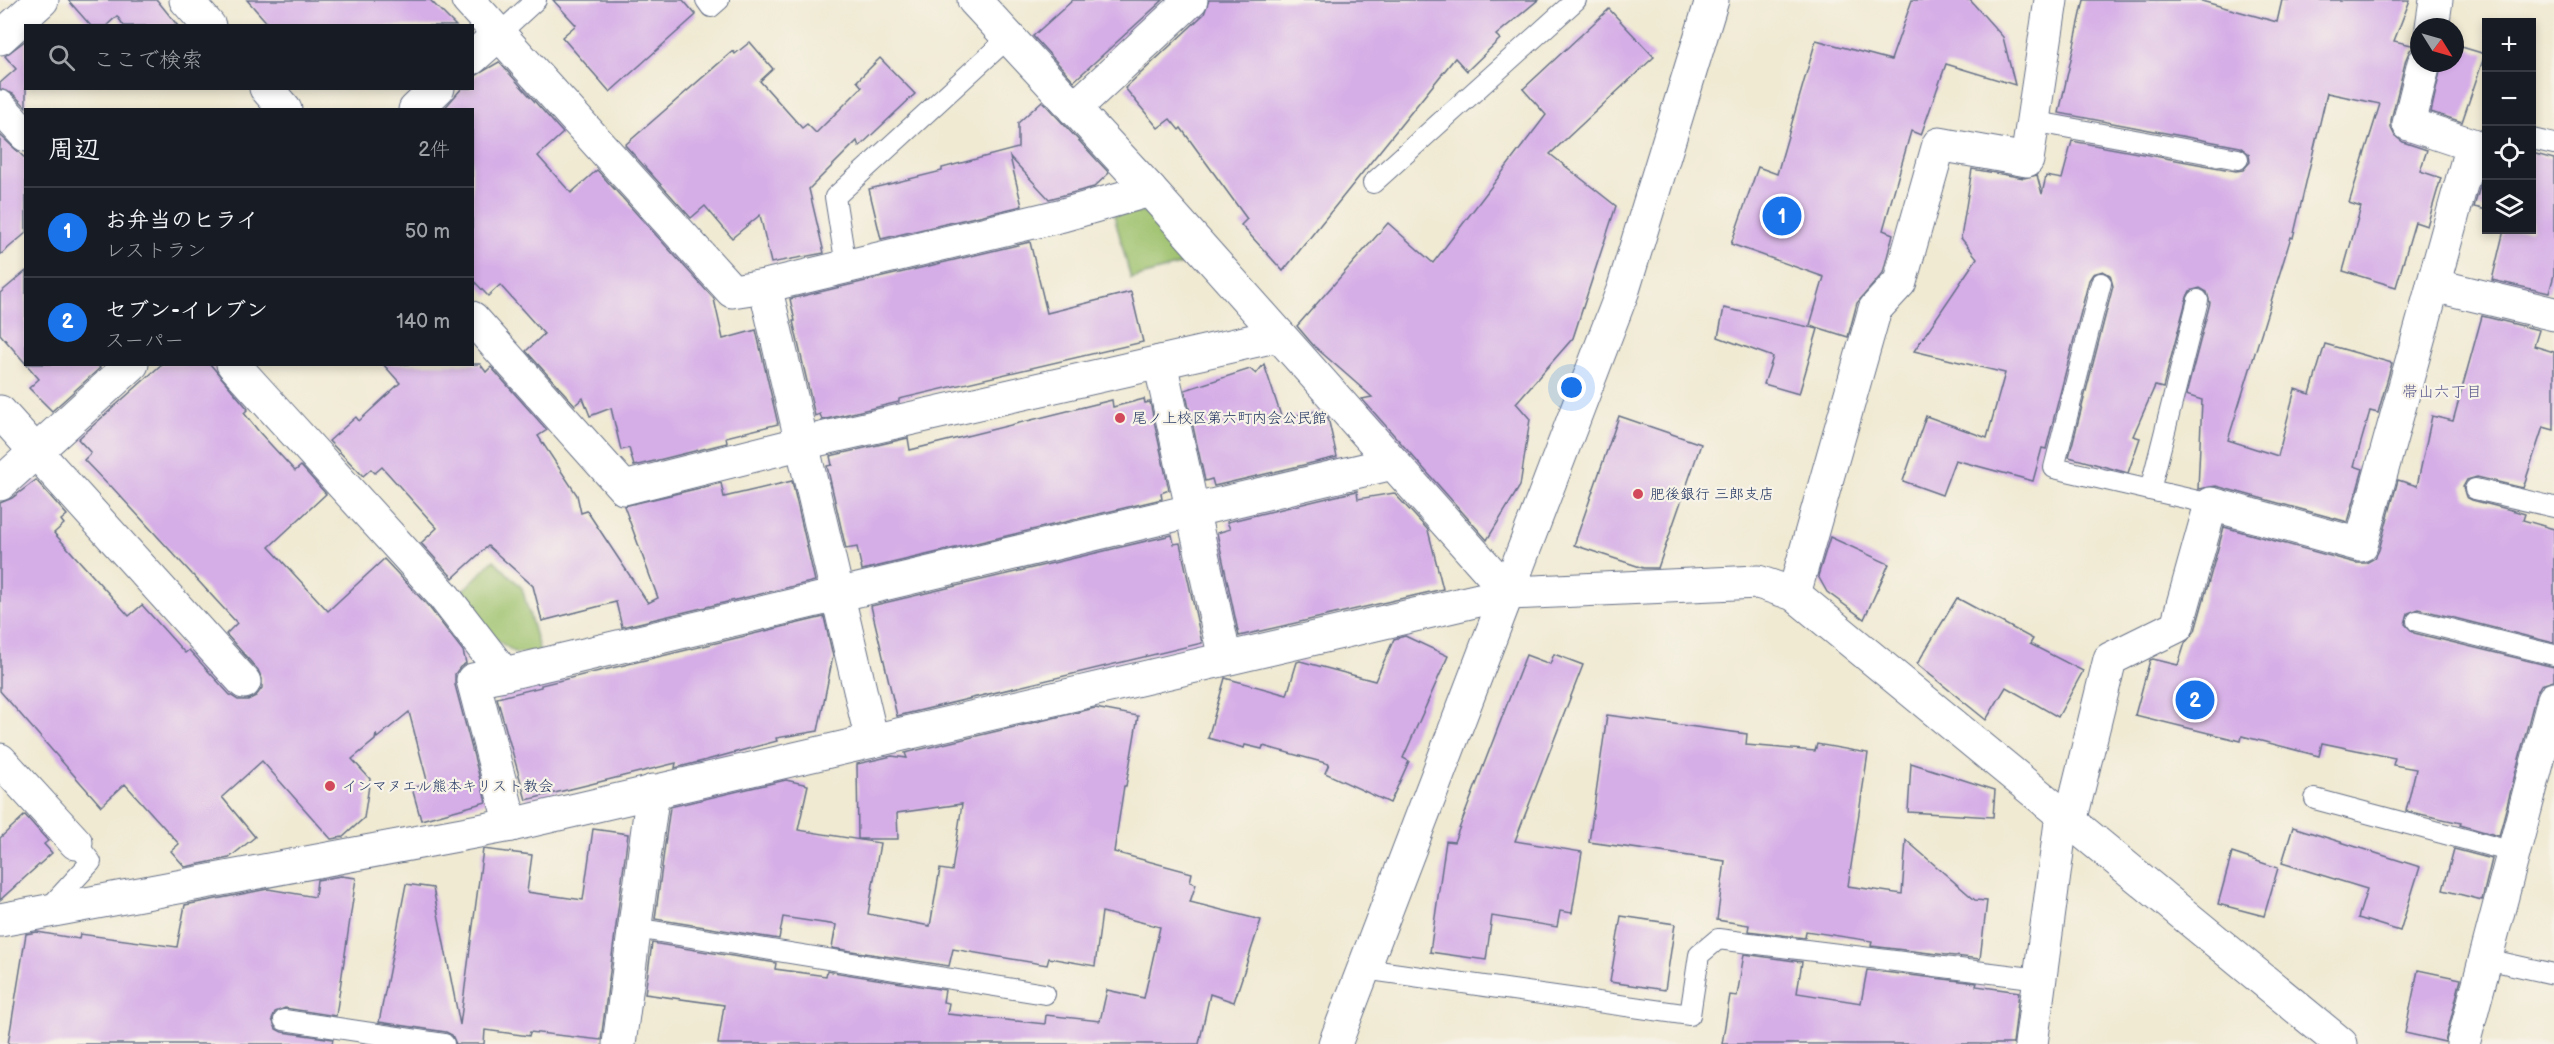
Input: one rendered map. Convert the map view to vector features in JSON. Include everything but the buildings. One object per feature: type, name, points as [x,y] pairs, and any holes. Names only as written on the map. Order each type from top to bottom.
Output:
[{"type":"street","points":[[0,38],[42,0]]},
{"type":"street","points":[[186,0],[207,24]]},
{"type":"street","points":[[468,0],[732,291],[765,286],[1064,215],[1150,190]]},
{"type":"street","points":[[974,0],[1150,190],[1509,592]]},
{"type":"street","points":[[1074,109],[1191,0]]},
{"type":"street","points":[[1335,1044],[1623,290],[1712,0]]},
{"type":"street","points":[[1794,594],[1875,309],[1900,282],[1938,144],[2027,160],[2051,0]]},
{"type":"street","points":[[2433,18],[2436,0]]},
{"type":"street","points":[[474,56],[499,34]]},
{"type":"street","points":[[2031,1044],[2066,818],[2110,659],[2178,626],[2211,504],[2361,545],[2472,145],[2409,124],[2422,72]]},
{"type":"street","points":[[268,90],[283,108]]},
{"type":"street","points":[[416,108],[436,90]]},
{"type":"street","points":[[0,106],[24,133]]},
{"type":"street","points":[[2433,285],[2554,314]]},
{"type":"street","points":[[765,286],[872,741]]},
{"type":"street","points":[[474,320],[624,488],[803,443],[1280,335]]},
{"type":"street","points":[[1160,362],[1225,659]]},
{"type":"street","points":[[0,484],[130,366]]},
{"type":"street","points":[[235,366],[443,596],[504,674]]},
{"type":"street","points":[[0,411],[244,682]]},
{"type":"street","points":[[511,825],[473,680],[1393,463]]},
{"type":"street","points":[[0,920],[511,825],[1509,592],[1758,582],[1794,594],[2341,1044]]},
{"type":"street","points":[[2463,1044],[2513,852],[2545,771],[2554,699]]},
{"type":"street","points":[[0,760],[76,843]]},
{"type":"street","points":[[619,1044],[653,791]]},
{"type":"lane","points":[[499,34],[536,0]]},
{"type":"lane","points":[[706,0],[711,7],[719,0]]},
{"type":"lane","points":[[1373,183],[1576,0]]},
{"type":"lane","points":[[846,266],[835,197],[1008,38]]},
{"type":"lane","points":[[2032,121],[2238,159]]},
{"type":"lane","points":[[2536,140],[2554,144]]},
{"type":"lane","points":[[2101,283],[2054,468],[2211,504]]},
{"type":"lane","points":[[2150,490],[2198,300]]},
{"type":"lane","points":[[2475,489],[2554,507]]},
{"type":"lane","points":[[2417,621],[2554,655]]},
{"type":"lane","points":[[2315,799],[2513,852]]},
{"type":"lane","points":[[45,912],[91,862],[76,843]]},
{"type":"lane","points":[[635,928],[1045,994]]},
{"type":"lane","points":[[1364,969],[1690,1015],[1699,955],[1718,939],[2040,979]]},
{"type":"lane","points":[[2486,959],[2554,974]]},
{"type":"lane","points":[[284,1020],[444,1044]]},
{"type":"green space","points":[[1144,212],[1158,217],[1196,260],[1131,279],[1114,215]]},
{"type":"green space","points":[[494,560],[522,588],[540,652],[516,653],[498,641],[456,597]]},
{"type":"place","name":"お弁当のヒライ","points":[[1782,216]]},
{"type":"place","name":"尾ノ上校区第六町内会公民館","points":[[1120,418]]},
{"type":"place","name":"肥後銀行 三郎支店","points":[[1638,494]]},
{"type":"place","name":"セブン-イレブン","points":[[2195,700]]},
{"type":"place","name":"インマヌエル熊本キリスト教会","points":[[330,786]]},
{"type":"district","name":"帯山六丁目","points":[[2442,391]]}]
